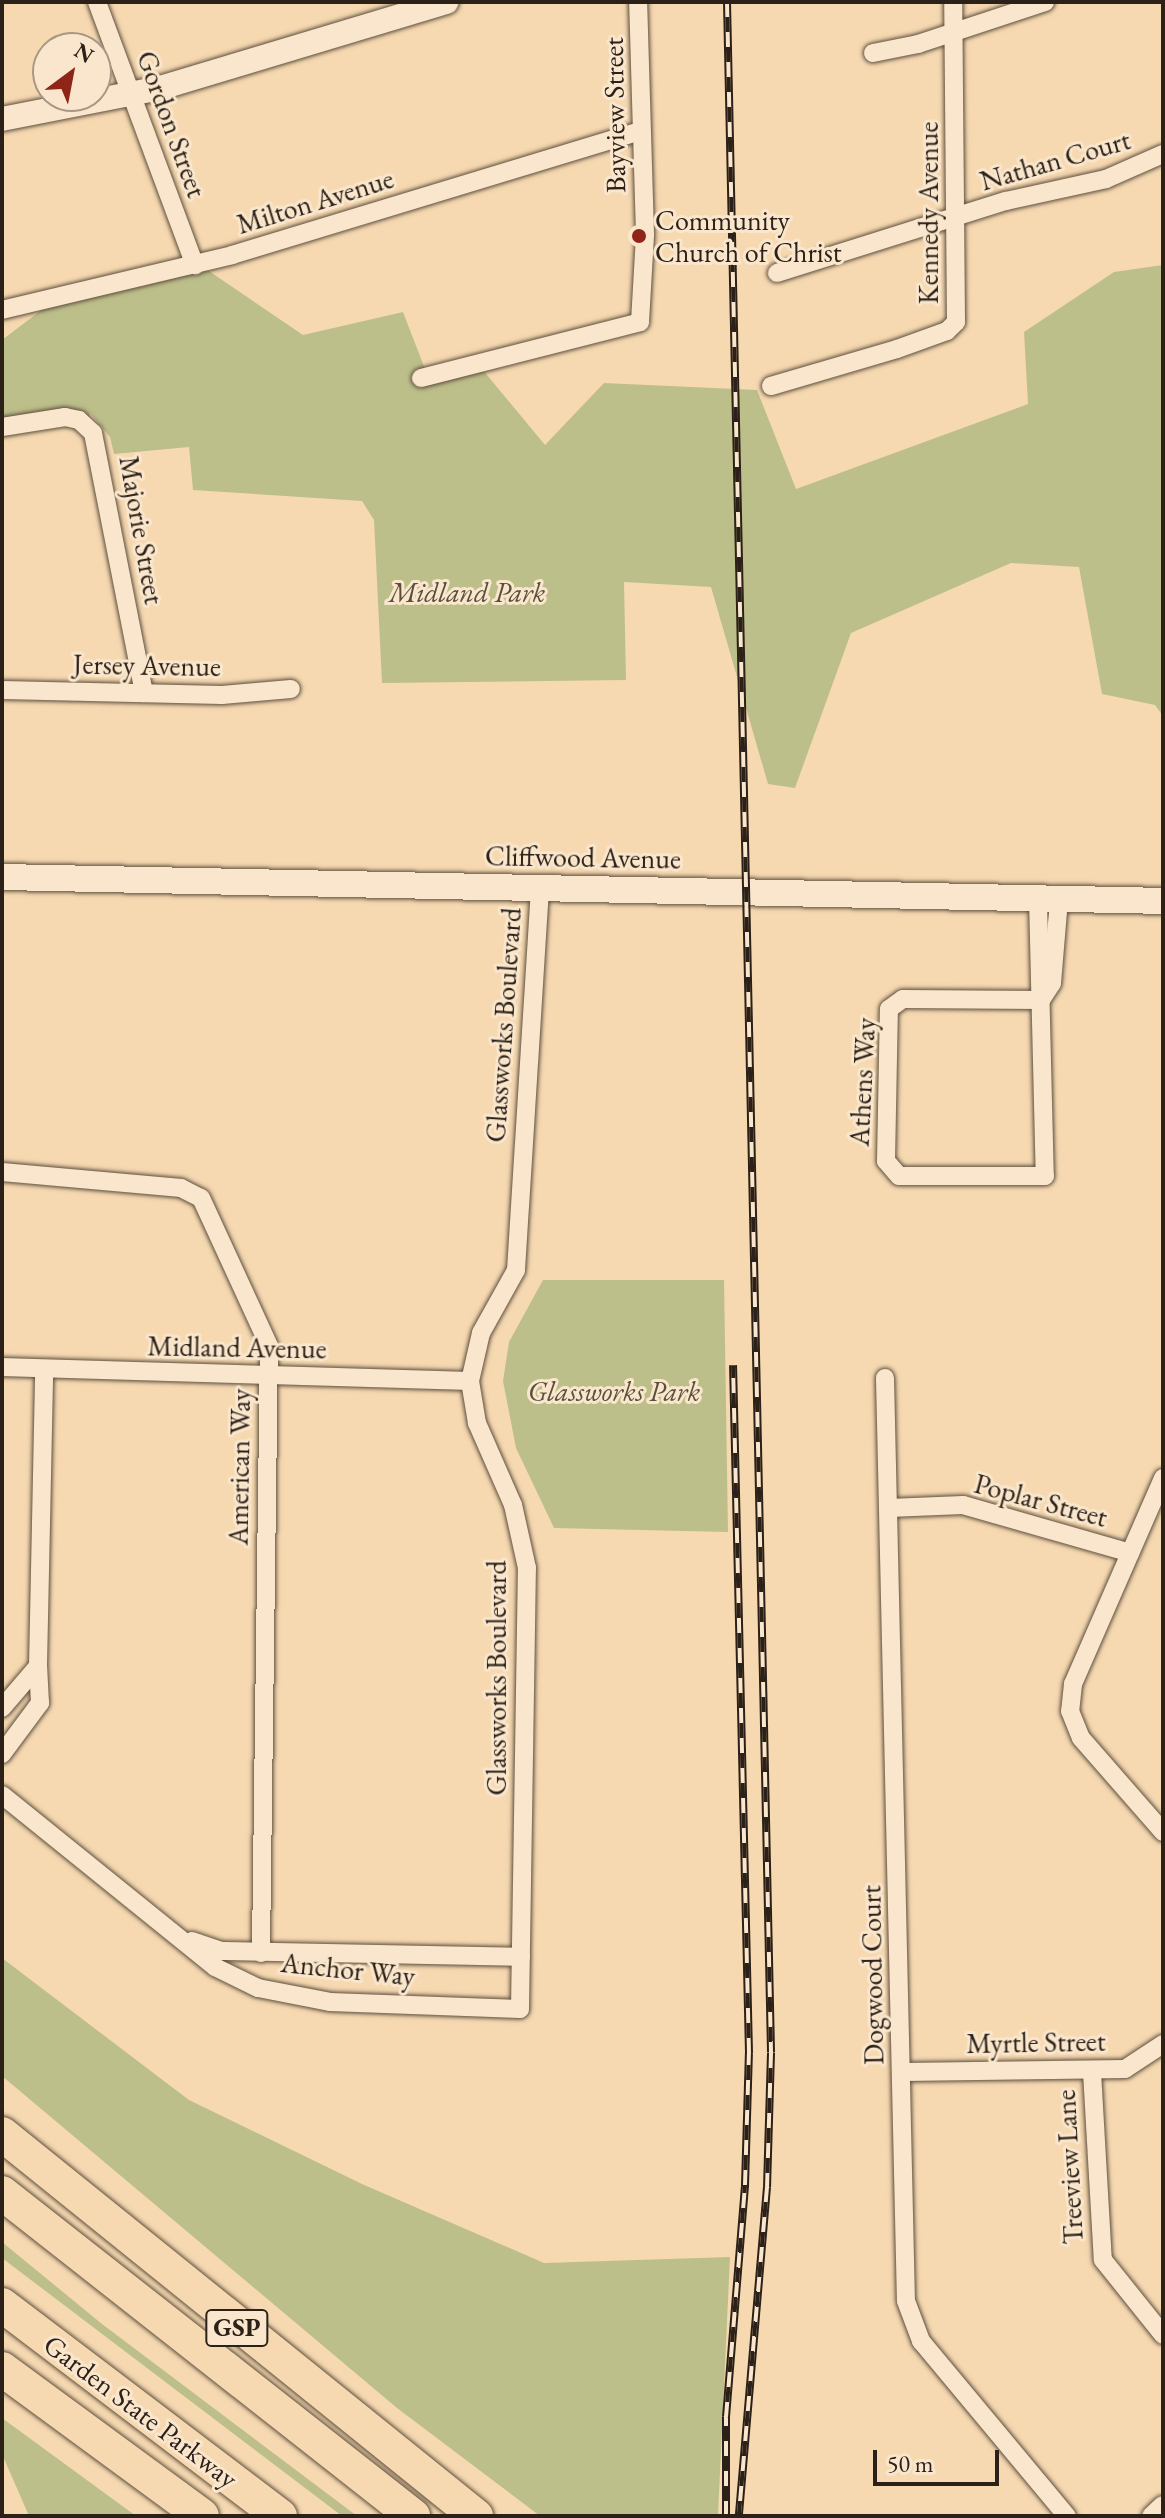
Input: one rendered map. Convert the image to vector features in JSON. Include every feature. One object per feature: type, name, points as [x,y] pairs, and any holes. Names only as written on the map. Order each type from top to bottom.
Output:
[{"type":"highway","name":"GSP","points":[[2,2134],[476,2516]]},
{"type":"highway","name":"GSP","points":[[2,2193],[413,2516]]},
{"type":"highway","name":"Garden State Parkway","points":[[2,2305],[280,2516]]},
{"type":"highway","name":"Garden State Parkway","points":[[2,2369],[202,2516]]},
{"type":"main road","name":"Cliffwood Avenue","points":[[2,877],[1163,901]]},
{"type":"street","name":"Gordon Street","points":[[97,2],[195,265]]},
{"type":"street","points":[[2,119],[133,94],[446,2]]},
{"type":"street","name":"Bayview Street","points":[[421,378],[640,322],[645,234],[638,2]]},
{"type":"street","name":"Kennedy Avenue","points":[[771,386],[952,328],[958,308],[953,2]]},
{"type":"street","points":[[873,53],[954,32],[1045,2]]},
{"type":"street","name":"Milton Avenue","points":[[2,310],[195,265],[640,131]]},
{"type":"street","name":"Nathan Court","points":[[777,273],[957,218],[1106,179],[1163,154]]},
{"type":"street","name":"Majorie Street","points":[[2,427],[79,420],[98,443],[144,693]]},
{"type":"street","name":"Jersey Avenue","points":[[2,690],[144,693],[291,689]]},
{"type":"street","name":"Glassworks Boulevard","points":[[520,2009],[527,1568],[513,1505],[477,1423],[470,1381],[481,1333],[516,1270],[540,889]]},
{"type":"street","name":"Athens Way","points":[[1041,1000],[903,999],[889,1009],[886,1161],[899,1176],[1045,1176],[1041,1000],[1049,899]]},
{"type":"street","name":"American Way","points":[[2,1172],[181,1188],[201,1198],[269,1346],[261,1953]]},
{"type":"street","name":"Midland Avenue","points":[[2,1367],[44,1371],[470,1381]]},
{"type":"street","points":[[2,1754],[40,1703],[38,1666],[44,1371]]},
{"type":"street","name":"Dogwood Court","points":[[885,1378],[906,2301],[921,2341],[1067,2516]]},
{"type":"street","points":[[1163,1478],[1073,1684],[1070,1705],[1081,1738],[1163,1832]]},
{"type":"street","name":"Poplar Street","points":[[889,1508],[963,1505],[1130,1553]]},
{"type":"street","points":[[2,1708],[38,1666]]},
{"type":"street","name":"Anchor Way","points":[[2,1795],[186,1939],[215,1967],[279,1993],[330,2002],[520,2009]]},
{"type":"street","name":"Anchor Way","points":[[186,1939],[221,1951],[521,1957]]},
{"type":"street","name":"Myrtle Street","points":[[903,2072],[1092,2072],[1125,2069],[1163,2044]]},
{"type":"street","name":"Treeview Lane","points":[[1092,2072],[1103,2260],[1163,2335]]},
{"type":"street","points":[[1151,2516],[1163,2505]]},
{"type":"green space","name":"Midland Park","points":[[1163,265],[1163,716],[1155,705],[1102,694],[1079,567],[1011,563],[851,633],[795,788],[768,784],[711,587],[624,582],[626,680],[382,683],[374,520],[362,501],[193,490],[189,447],[114,454],[110,437],[90,413],[89,423],[2,434],[2,340],[48,305],[203,267],[303,335],[403,312],[430,382],[482,369],[545,445],[604,383],[757,390],[796,489],[1028,404],[1024,332],[1114,272]]},
{"type":"green space","name":"Glassworks Park","points":[[543,1280],[724,1280],[728,1532],[554,1528],[516,1448],[503,1381],[509,1342]]},
{"type":"green space","points":[[2,1958],[189,2100],[362,2184],[544,2263],[730,2257],[718,2516],[540,2516],[397,2408],[2,2076]]},
{"type":"green space","points":[[2,2242],[102,2324],[357,2516],[342,2516],[2,2258]]},
{"type":"green space","points":[[2,2418],[136,2516],[29,2516],[2,2454]]},
{"type":"railway","points":[[727,2],[771,2053],[767,2187],[739,2516]]},
{"type":"railway","points":[[726,2516],[726,2417],[745,2185],[749,2053],[733,1365]]},
{"type":"place","name":"Community Church of Christ","points":[[639,236]]}]
